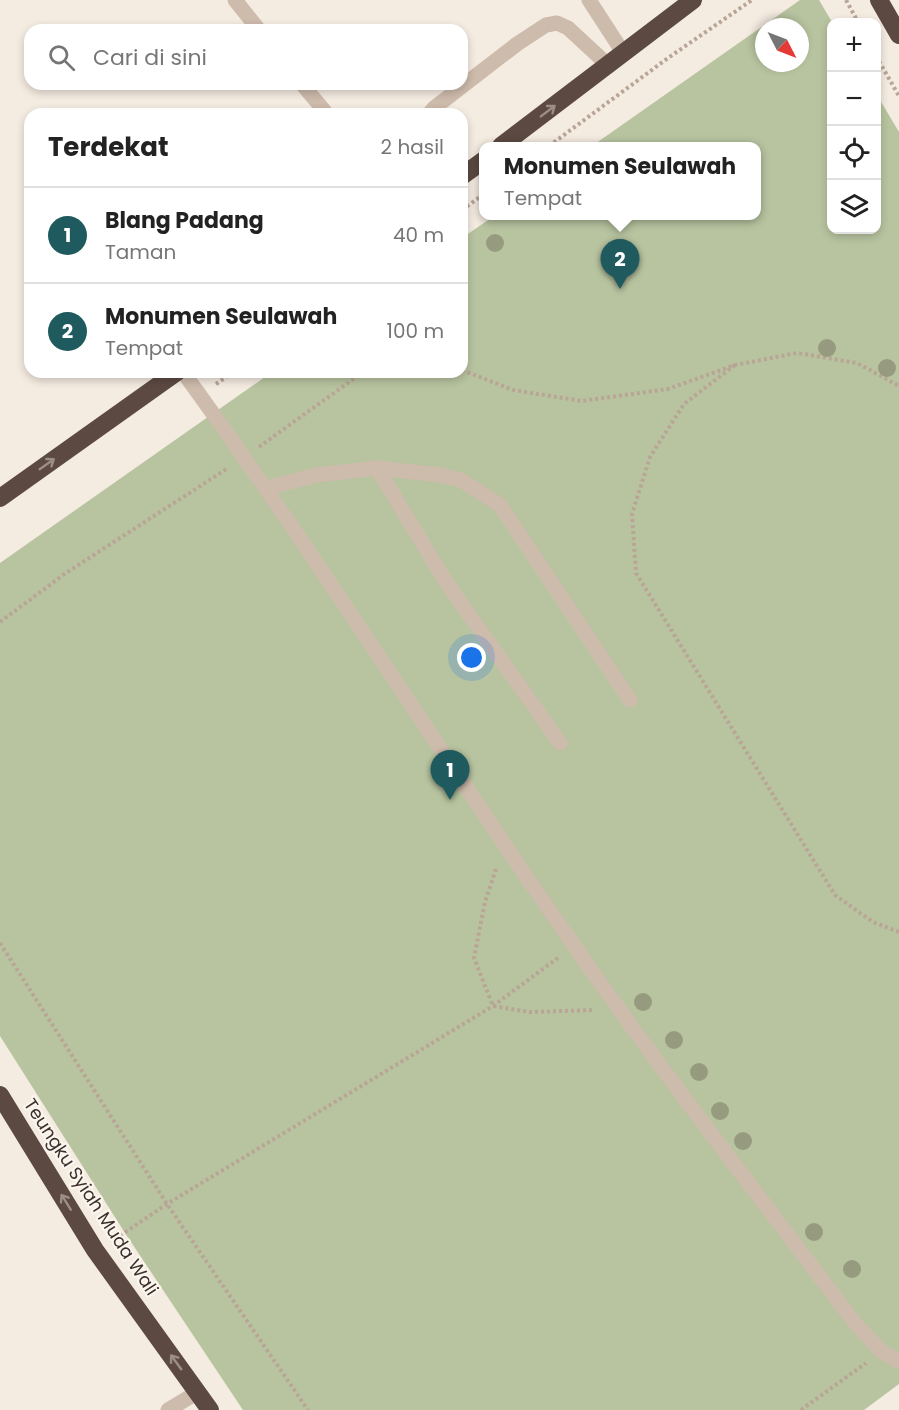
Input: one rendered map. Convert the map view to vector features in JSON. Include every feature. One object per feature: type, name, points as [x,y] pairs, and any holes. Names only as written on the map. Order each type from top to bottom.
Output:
[{"type":"highway","points":[[508,142],[693,0]]},
{"type":"highway","points":[[879,0],[899,35]]},
{"type":"highway","points":[[0,498],[169,378]]},
{"type":"highway","name":"Teungku Syiah Muda Wali","points":[[0,1095],[95,1250],[210,1410]]},
{"type":"street","points":[[235,0],[254,24]]},
{"type":"street","points":[[589,0],[624,54]]},
{"type":"street","points":[[468,82],[546,25],[557,24],[568,28],[609,66]]},
{"type":"street","points":[[307,90],[322,108]]},
{"type":"street","points":[[434,108],[457,90]]},
{"type":"street","points":[[187,378],[267,488],[505,844],[619,1009],[854,1322],[882,1352],[899,1361]]},
{"type":"street","points":[[267,488],[316,476],[377,468],[440,475],[460,480],[500,505],[630,700]]},
{"type":"street","points":[[377,468],[446,582],[560,743]]},
{"type":"street","points":[[168,1410],[198,1392]]},
{"type":"path","points":[[556,142],[668,58],[752,0]]},
{"type":"path","points":[[846,0],[856,18]]},
{"type":"path","points":[[881,65],[899,96]]},
{"type":"path","points":[[468,372],[513,390],[582,401],[668,389],[735,365],[797,353],[858,363],[899,386]]},
{"type":"path","points":[[735,365],[684,404],[650,457],[632,514],[636,573],[835,895],[873,922],[899,932]]},
{"type":"path","points":[[0,622],[66,573],[244,457],[355,378]]},
{"type":"path","points":[[493,1005],[474,958],[485,902],[505,844]]},
{"type":"path","points":[[0,943],[168,1204],[308,1410]]},
{"type":"path","points":[[95,1250],[493,1005],[574,946]]},
{"type":"path","points":[[493,1005],[530,1012],[619,1009]]},
{"type":"path","points":[[801,1410],[882,1352]]},
{"type":"green space","points":[[800,0],[819,0],[830,18],[827,18],[827,234],[881,234],[881,102],[899,132],[899,1384],[864,1410],[243,1410],[125,1233],[0,1036],[0,563],[263,378],[468,378],[468,234],[488,220],[761,220],[761,142],[598,142],[755,32],[755,72],[809,72],[809,18],[774,18]]},
{"type":"place","name":"Monumen Seulawah","points":[[620,289]]},
{"type":"place","name":"Blang Padang","points":[[450,800]]}]
